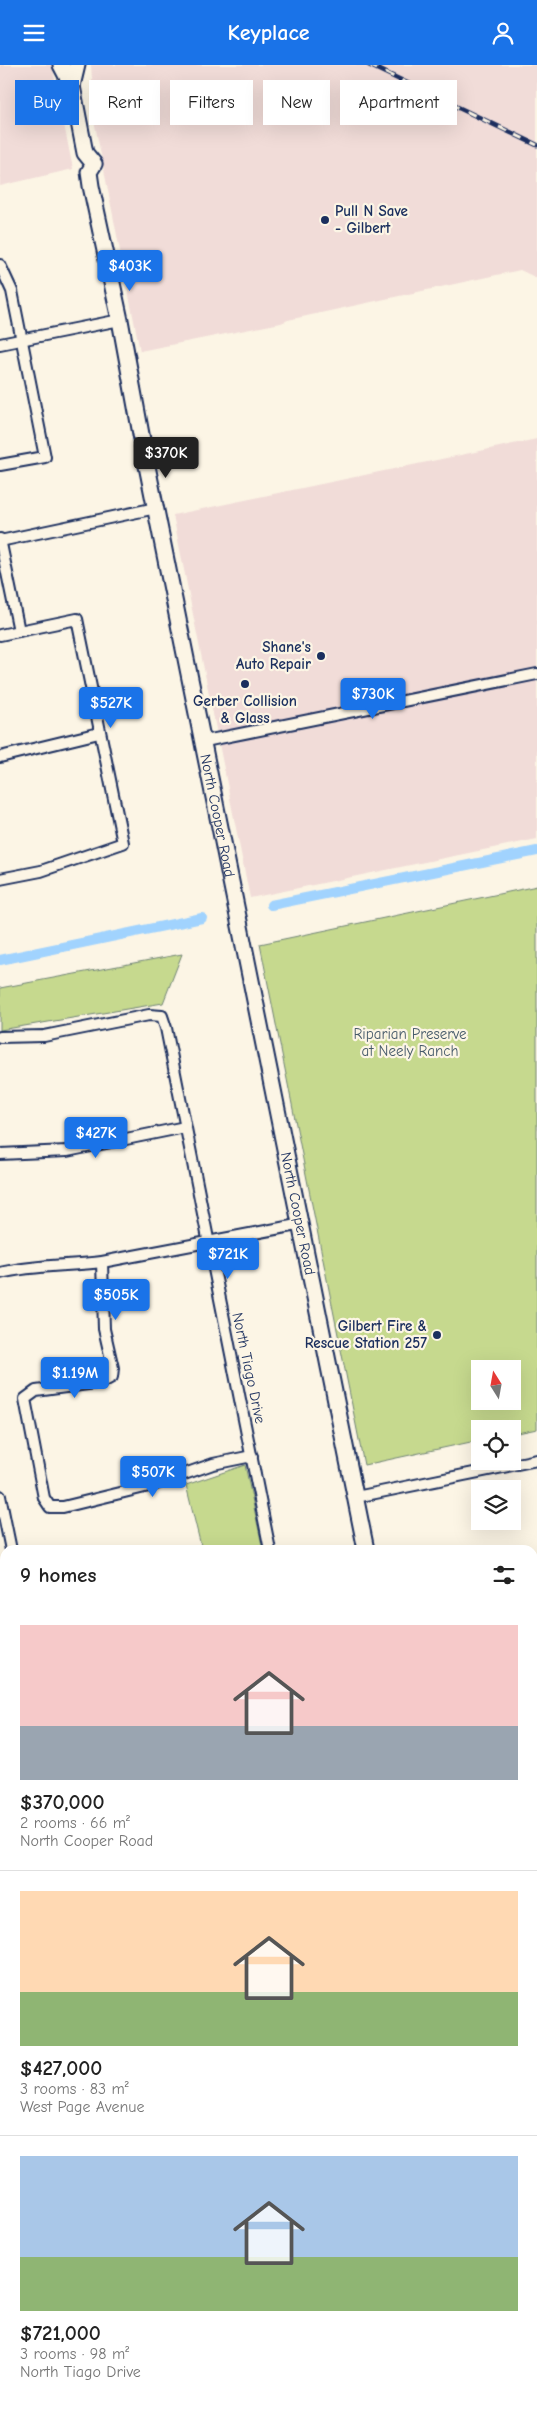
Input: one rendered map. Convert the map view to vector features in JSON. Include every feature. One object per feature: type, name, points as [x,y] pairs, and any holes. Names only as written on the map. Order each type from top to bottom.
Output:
[{"type":"main road","name":"North Cooper Road","points":[[61,65],[69,80]]},
{"type":"main road","name":"North Cooper Road","points":[[73,80],[77,65]]},
{"type":"main road","name":"North Cooper Road","points":[[79,122],[85,153],[94,164],[89,172],[302,1223],[365,1545]]},
{"type":"street","points":[[0,265],[12,291],[45,457],[0,465]]},
{"type":"street","points":[[0,344],[120,320]]},
{"type":"street","points":[[19,631],[0,540],[156,508]]},
{"type":"street","points":[[0,635],[77,619],[123,843],[41,871],[0,879]]},
{"type":"street","points":[[205,741],[537,674]]},
{"type":"street","points":[[0,757],[99,733]]},
{"type":"street","name":"North Tiago Drive","points":[[0,1037],[44,1036],[149,1015],[162,1016],[166,1028],[269,1545]]},
{"type":"street","points":[[0,1153],[67,1151],[185,1127]]},
{"type":"street","points":[[0,1273],[26,1267],[69,1266],[102,1262],[302,1223]]},
{"type":"street","points":[[102,1262],[104,1329],[113,1368],[112,1377],[103,1382],[36,1391],[25,1399],[44,1498],[50,1507],[62,1507],[153,1485],[213,1464],[252,1457]]},
{"type":"street","points":[[356,1497],[537,1461]]},
{"type":"street","points":[[0,1496],[10,1545]]},
{"type":"shaded area","points":[[0,65],[52,65],[55,80],[15,80],[15,125],[64,125],[73,169],[0,186]]},
{"type":"shaded area","name":"Pull N Save - Gilbert","points":[[91,65],[537,65],[537,278],[520,270],[281,323],[140,351],[95,125],[160,125],[160,80],[92,80]]},
{"type":"shaded area","points":[[537,439],[537,839],[250,898],[173,515]]},
{"type":"green space","name":"Riparian Preserve at Neely Ranch","points":[[537,886],[537,1429],[521,1432],[521,1420],[471,1420],[471,1442],[364,1465],[260,944]]},
{"type":"green space","points":[[182,954],[163,1003],[0,1030],[0,988]]},
{"type":"green space","points":[[245,1465],[262,1545],[201,1545],[186,1485]]},
{"type":"waterway","points":[[271,905],[537,851]]},
{"type":"waterway","points":[[0,960],[202,918]]},
{"type":"railway","points":[[369,65],[537,145]]},
{"type":"place","name":"Pull N Save - Gilbert","points":[[325,220]]},
{"type":"place","name":"Shane's Auto Repair","points":[[321,656]]},
{"type":"place","name":"Gerber Collision & Glass","points":[[245,684]]},
{"type":"place","name":"Gilbert Fire & Rescue Station 257","points":[[437,1335]]}]
